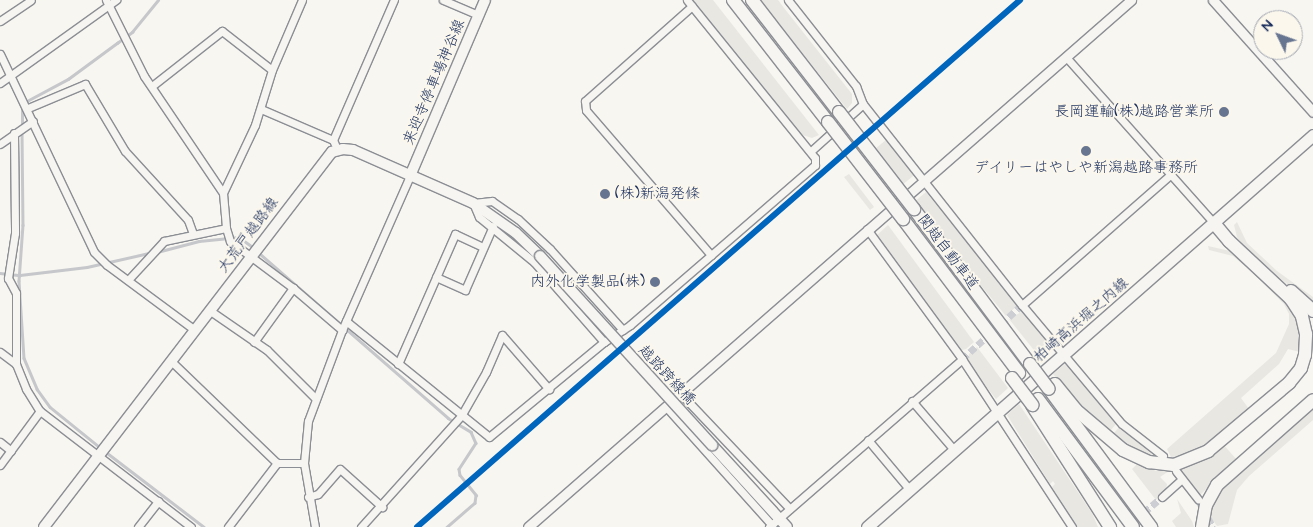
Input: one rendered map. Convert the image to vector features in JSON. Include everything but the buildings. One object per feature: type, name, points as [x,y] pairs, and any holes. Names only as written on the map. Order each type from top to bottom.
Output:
[{"type":"highway","name":"関越自動車道","points":[[733,0],[923,246],[1035,402],[1133,527]]},
{"type":"highway","name":"関越自動車道","points":[[752,0],[1052,387]]},
{"type":"highway","points":[[1052,387],[1076,410],[1131,454],[1165,465],[1196,459],[1289,382],[1301,368],[1305,355],[1306,334],[1296,307],[1214,223]]},
{"type":"highway","points":[[1250,262],[1313,311]]},
{"type":"highway","points":[[1052,387],[1151,527]]},
{"type":"highway","points":[[1202,527],[1206,506],[1217,485],[1313,400]]},
{"type":"highway","points":[[1035,402],[1110,527]]},
{"type":"main road","name":"来迎寺停車場神谷線","points":[[410,176],[485,0]]},
{"type":"main road","name":"柏崎高浜堀之内線","points":[[867,527],[1313,135]]},
{"type":"main road","points":[[335,145],[353,150],[473,204]]},
{"type":"main road","name":"大荒戸越路線","points":[[44,527],[335,145]]},
{"type":"main road","name":"越路跨線橋","points":[[473,204],[516,233],[540,256],[712,445],[774,523]]},
{"type":"main road","points":[[774,523],[787,527]]},
{"type":"street","points":[[0,21],[31,0]]},
{"type":"street","points":[[223,193],[261,110],[272,70],[302,0]]},
{"type":"street","points":[[261,110],[335,145],[394,0]]},
{"type":"street","points":[[443,0],[479,15]]},
{"type":"street","points":[[788,0],[856,86],[863,104],[1022,305],[1122,424],[1163,456]]},
{"type":"street","points":[[528,527],[1131,0]]},
{"type":"street","points":[[1212,0],[1313,112]]},
{"type":"street","points":[[0,83],[110,1],[121,32],[152,86],[223,193],[226,228],[230,240],[293,288],[342,330]]},
{"type":"street","points":[[346,321],[460,416],[489,437],[604,342],[623,330],[711,255],[815,165],[811,151],[689,3],[585,101],[586,110],[711,255]]},
{"type":"street","points":[[152,86],[222,31],[272,70]]},
{"type":"street","points":[[0,54],[28,108],[94,252],[195,330]]},
{"type":"street","points":[[1066,57],[1214,223]]},
{"type":"street","points":[[28,108],[85,84],[125,151],[188,220],[193,234]]},
{"type":"street","points":[[811,151],[863,104]]},
{"type":"street","points":[[0,144],[33,121]]},
{"type":"street","points":[[14,133],[14,233],[8,278],[16,293],[16,364],[32,401],[40,411],[191,527]]},
{"type":"street","points":[[1022,305],[1171,174]]},
{"type":"street","points":[[314,527],[304,463],[308,421],[342,330],[410,176]]},
{"type":"street","points":[[604,342],[534,262],[493,226],[479,217],[473,204],[492,201],[518,219],[550,249],[623,330]]},
{"type":"street","points":[[436,277],[465,290],[493,226]]},
{"type":"street","points":[[128,280],[156,246],[193,234],[226,228]]},
{"type":"street","points":[[867,229],[962,358],[1072,527]]},
{"type":"street","points":[[398,364],[455,234],[483,247]]},
{"type":"street","points":[[254,342],[293,288]]},
{"type":"street","points":[[209,310],[254,342],[315,398]]},
{"type":"street","points":[[361,527],[382,507],[460,416],[486,372],[502,335],[549,389]]},
{"type":"street","points":[[0,352],[16,364]]},
{"type":"street","points":[[666,407],[774,523],[962,358]]},
{"type":"street","points":[[171,361],[277,463],[304,463]]},
{"type":"street","points":[[681,394],[790,509]]},
{"type":"street","points":[[912,401],[955,451]]},
{"type":"street","points":[[0,465],[40,411]]},
{"type":"street","points":[[868,440],[910,490]]},
{"type":"street","points":[[0,442],[11,451]]},
{"type":"street","points":[[228,527],[277,463]]},
{"type":"street","points":[[308,497],[318,494],[340,469],[382,507]]},
{"type":"street","points":[[1176,472],[1198,500]]},
{"type":"street","points":[[1162,497],[1181,480]]},
{"type":"street","points":[[138,527],[158,501]]},
{"type":"shaded area","points":[[692,0],[713,0],[819,135],[812,138],[799,134]]},
{"type":"shaded area","points":[[760,0],[778,0],[852,94],[852,103],[847,109]]},
{"type":"shaded area","points":[[886,140],[914,175],[901,186],[873,151]]},
{"type":"shaded area","points":[[849,174],[874,207],[870,210],[844,177]]},
{"type":"shaded area","points":[[926,192],[1015,301],[1017,306],[1006,316],[913,203]]},
{"type":"shaded area","points":[[1237,222],[1247,243],[1277,271],[1313,297],[1313,305],[1249,253],[1237,237],[1234,225]]},
{"type":"shaded area","points":[[888,225],[974,342],[966,349],[958,351],[876,236]]},
{"type":"shaded area","points":[[1208,246],[1230,251],[1290,307],[1301,334],[1300,352],[1288,349],[1279,364],[1241,398],[1249,409],[1226,428],[1200,448],[1184,456],[1171,457],[1167,449],[1276,353],[1289,324],[1289,314],[1284,304],[1254,274],[1233,256],[1209,250]]},
{"type":"shaded area","points":[[1023,311],[1049,342],[1050,351],[1041,359],[1009,319]]},
{"type":"shaded area","points":[[977,347],[1008,388],[996,399],[967,363],[969,354]]},
{"type":"shaded area","points":[[1065,364],[1116,424],[1111,430],[1114,433],[1120,426],[1156,458],[1137,453],[1083,410],[1053,374]]},
{"type":"shaded area","points":[[1019,404],[1092,513],[1098,527],[1077,527],[1067,512],[1052,487],[1055,484],[1053,481],[1050,484],[1007,415]]},
{"type":"shaded area","points":[[1313,405],[1313,420],[1249,476],[1237,490],[1228,524],[1217,526],[1210,516],[1213,498]]},
{"type":"shaded area","points":[[1222,443],[1237,460],[1200,495],[1178,469],[1202,459]]},
{"type":"shaded area","points":[[1138,463],[1156,471],[1169,471],[1160,477],[1167,484],[1166,489],[1156,500],[1132,469]]},
{"type":"shaded area","points":[[1177,499],[1194,527],[1176,527],[1172,521],[1181,513]]},
{"type":"waterway","points":[[25,102],[68,79],[132,32],[158,0]]},
{"type":"waterway","points":[[22,106],[22,126]]},
{"type":"waterway","points":[[22,131],[23,225],[19,281],[24,358],[37,389],[50,407],[102,449]]},
{"type":"waterway","points":[[157,252],[199,241],[239,237],[254,248]]},
{"type":"waterway","points":[[258,252],[448,418],[471,432],[476,443],[459,469],[460,475],[476,495],[475,503],[447,527]]},
{"type":"waterway","points":[[0,273],[20,275],[87,267],[149,253]]},
{"type":"waterway","points":[[106,452],[204,527]]},
{"type":"tunnel","points":[[962,359],[1022,305]]},
{"type":"tunnel","points":[[1128,526],[1162,497]]},
{"type":"tunnel","points":[[1198,499],[1213,527]]},
{"type":"transit line","points":[[417,527],[1020,0]]},
{"type":"place","name":"長岡運輸(株)越路営業所","points":[[1224,112]]},
{"type":"place","name":"デイリーはやしや新潟越路事務所","points":[[1086,151]]},
{"type":"place","name":"(株)新潟発條","points":[[605,194]]},
{"type":"place","name":"内外化学製品(株)","points":[[655,282]]}]
